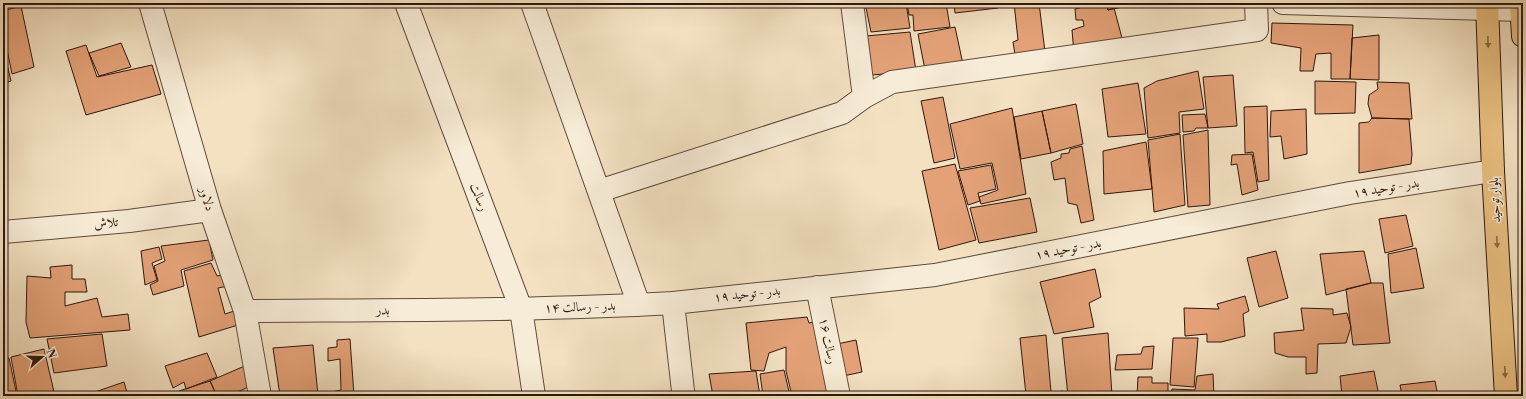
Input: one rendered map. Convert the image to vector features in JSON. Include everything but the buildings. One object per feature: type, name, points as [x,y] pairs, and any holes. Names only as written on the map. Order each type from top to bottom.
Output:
[{"type":"main road","name":"بلوار توحید","points":[[1487,6],[1493,170],[1506,396]]},
{"type":"main road","points":[[1521,6],[1523,36]]},
{"type":"street","name":"دلاور","points":[[150,3],[210,210],[245,311],[260,396]]},
{"type":"street","name":"رسالت","points":[[406,3],[521,309],[534,396]]},
{"type":"street","points":[[532,3],[639,305]]},
{"type":"street","points":[[852,3],[864,97]]},
{"type":"street","points":[[598,191],[842,113],[864,97],[892,82],[1257,30],[1256,3]]},
{"type":"street","points":[[1283,3],[1521,6]]},
{"type":"street","name":"بدر - توحید ۱۹","points":[[639,305],[935,275],[1350,193],[1493,170]]},
{"type":"street","name":"تلاش","points":[[3,232],[129,221],[210,210]]},
{"type":"street","name":"رسالت ۱۶","points":[[817,287],[839,396]]},
{"type":"street","points":[[673,302],[683,391]]},
{"type":"street","name":"بدر - رسالت ۱۴","points":[[521,309],[639,305]]},
{"type":"street","name":"بدر","points":[[245,311],[521,309]]}]
